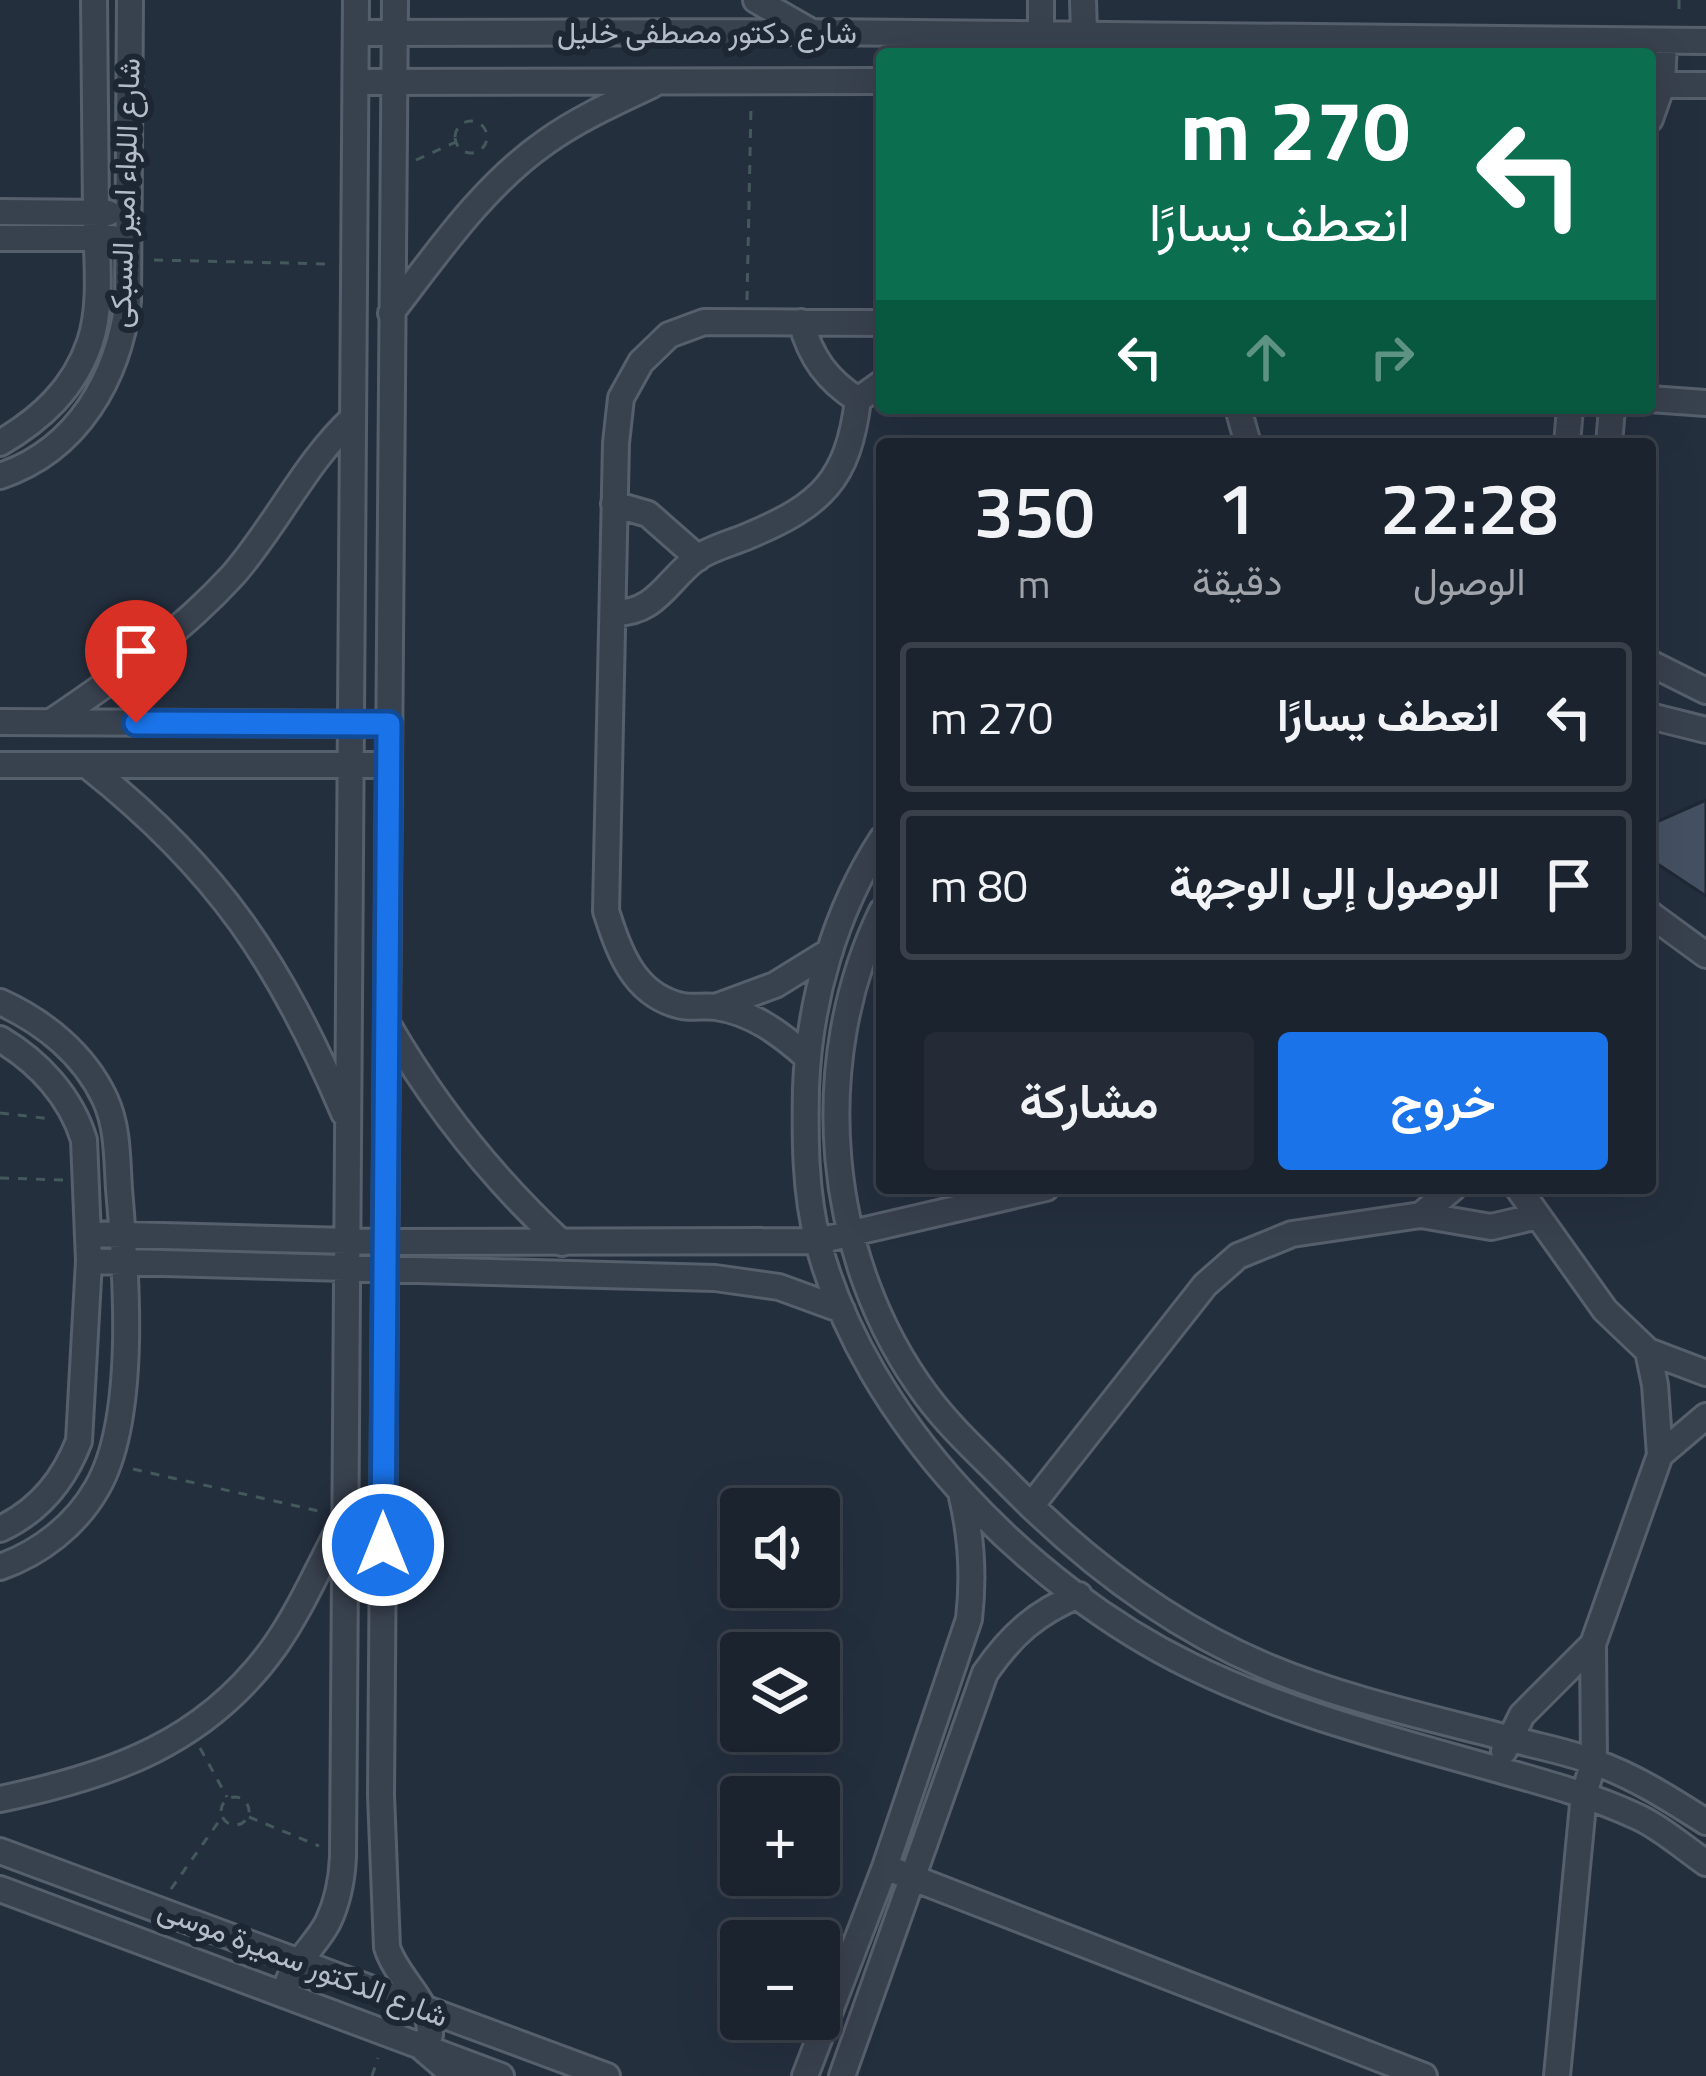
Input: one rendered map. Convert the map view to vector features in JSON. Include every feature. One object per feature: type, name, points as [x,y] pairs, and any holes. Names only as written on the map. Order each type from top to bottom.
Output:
[{"type":"street","name":"شارع اللواء امير السبكى","points":[[0,443],[30,426],[56,401],[77,372],[91,339],[96,225],[94,0]]},
{"type":"street","name":"شارع اللواء امير السبكى","points":[[0,476],[45,454],[72,431],[95,403],[123,337],[130,0]]},
{"type":"street","points":[[285,1995],[288,1980],[333,1910],[344,1857],[356,0]]},
{"type":"street","points":[[395,0],[381,1795],[387,1947],[395,1969],[425,2009],[431,2031],[420,2046],[455,2076]]},
{"type":"street","points":[[756,0],[812,32]]},
{"type":"street","points":[[1040,0],[1041,34]]},
{"type":"street","points":[[1083,0],[1084,34]]},
{"type":"street","name":"شارع دكتور مصطفى خليل","points":[[356,33],[812,32],[1706,41]]},
{"type":"street","points":[[1664,41],[1656,85],[1706,85]]},
{"type":"street","points":[[392,313],[465,218],[512,169],[547,141],[659,81]]},
{"type":"street","name":"شارع دكتور مصطفى خليل","points":[[356,82],[876,81]]},
{"type":"street","points":[[0,212],[96,225],[128,237]]},
{"type":"street","points":[[0,238],[96,225]]},
{"type":"street","points":[[807,1058],[765,1025],[716,1007],[680,1006],[648,992],[620,955],[606,911],[614,504],[621,398],[641,362],[668,335],[704,322],[876,323]]},
{"type":"street","points":[[801,322],[807,346],[820,368],[858,400]]},
{"type":"street","points":[[614,613],[652,604],[698,558],[767,528],[817,495],[838,474],[853,444],[858,400],[876,387]]},
{"type":"street","points":[[1656,399],[1706,403]]},
{"type":"street","points":[[51,722],[182,626],[277,520],[326,445],[352,418]]},
{"type":"street","points":[[614,504],[648,514],[698,558]]},
{"type":"street","points":[[1656,666],[1706,692]]},
{"type":"street","points":[[1656,718],[1706,730]]},
{"type":"street","points":[[0,722],[389,724]]},
{"type":"street","points":[[0,765],[389,765]]},
{"type":"street","points":[[89,767],[139,806],[227,898],[296,1005],[348,1122]]},
{"type":"street","points":[[876,851],[830,951],[807,1058],[807,1177],[818,1241],[860,1352],[968,1502],[1079,1595],[1188,1665],[1262,1698],[1584,1794],[1643,1819],[1706,1863]]},
{"type":"street","points":[[1656,918],[1706,955]]},
{"type":"street","points":[[876,925],[860,966],[840,1056],[838,1154],[850,1234],[870,1296],[923,1391],[962,1440],[1097,1566],[1203,1638],[1328,1690],[1594,1761],[1658,1791],[1706,1822]]},
{"type":"street","points":[[716,1007],[775,985],[830,951]]},
{"type":"street","points":[[0,1002],[33,1017],[64,1042],[95,1080],[114,1129],[124,1262],[122,1375],[108,1464],[81,1513],[32,1553],[0,1567]]},
{"type":"street","points":[[388,1024],[447,1119],[482,1163],[562,1243]]},
{"type":"street","points":[[0,1039],[47,1076],[78,1122],[84,1140],[89,1234],[79,1441],[69,1468],[51,1491],[0,1529]]},
{"type":"street","points":[[386,1255],[562,1243],[818,1241],[1020,1194]]},
{"type":"street","points":[[1421,1215],[1446,1194]]},
{"type":"street","points":[[1522,1194],[1605,1310],[1648,1351],[1706,1373]]},
{"type":"street","points":[[1030,1506],[1220,1270],[1258,1246],[1292,1234],[1421,1215],[1491,1227],[1538,1216]]},
{"type":"street","points":[[89,1234],[745,1280],[842,1310]]},
{"type":"street","points":[[89,1261],[347,1254]]},
{"type":"street","points":[[1557,2076],[1584,1794],[1594,1761],[1593,1644],[1660,1455],[1648,1351]]},
{"type":"street","points":[[1660,1455],[1706,1416]]},
{"type":"street","points":[[968,1502],[1004,1479]]},
{"type":"street","points":[[805,2076],[885,1867],[969,1619],[974,1578],[968,1502]]},
{"type":"street","points":[[0,1798],[113,1771],[190,1729],[230,1698],[275,1646],[346,1516]]},
{"type":"street","points":[[842,2076],[986,1673],[1025,1624],[1079,1595]]},
{"type":"street","points":[[1497,1769],[1509,1738],[1532,1703],[1593,1644]]},
{"type":"street","name":"شارع الدكتور سميرة موسى","points":[[0,1851],[607,2076]]},
{"type":"street","points":[[885,1867],[1424,2076]]},
{"type":"street","name":"شارع الدكتور سميرة موسى","points":[[0,1889],[501,2076]]},
{"type":"path","points":[[747,322],[751,80]]},
{"type":"path","points":[[467,122],[479,124],[486,134],[483,146],[474,152],[463,151],[456,142],[457,130],[467,122]]},
{"type":"path","points":[[393,171],[456,142]]},
{"type":"path","points":[[128,237],[353,265]]},
{"type":"path","points":[[0,1113],[78,1122]]},
{"type":"path","points":[[0,1178],[86,1181]]},
{"type":"path","points":[[108,1464],[346,1516]]},
{"type":"path","points":[[190,1729],[228,1799]]},
{"type":"path","points":[[157,1908],[222,1817],[228,1799]]},
{"type":"path","points":[[228,1799],[244,1801],[248,1817]]},
{"type":"path","points":[[222,1817],[233,1826],[248,1817]]},
{"type":"path","points":[[248,1817],[344,1857]]},
{"type":"building","points":[[1706,800],[1706,896],[1656,863],[1656,822]]},
{"type":"route","points":[[136,723],[389,724],[383,1545]]}]
